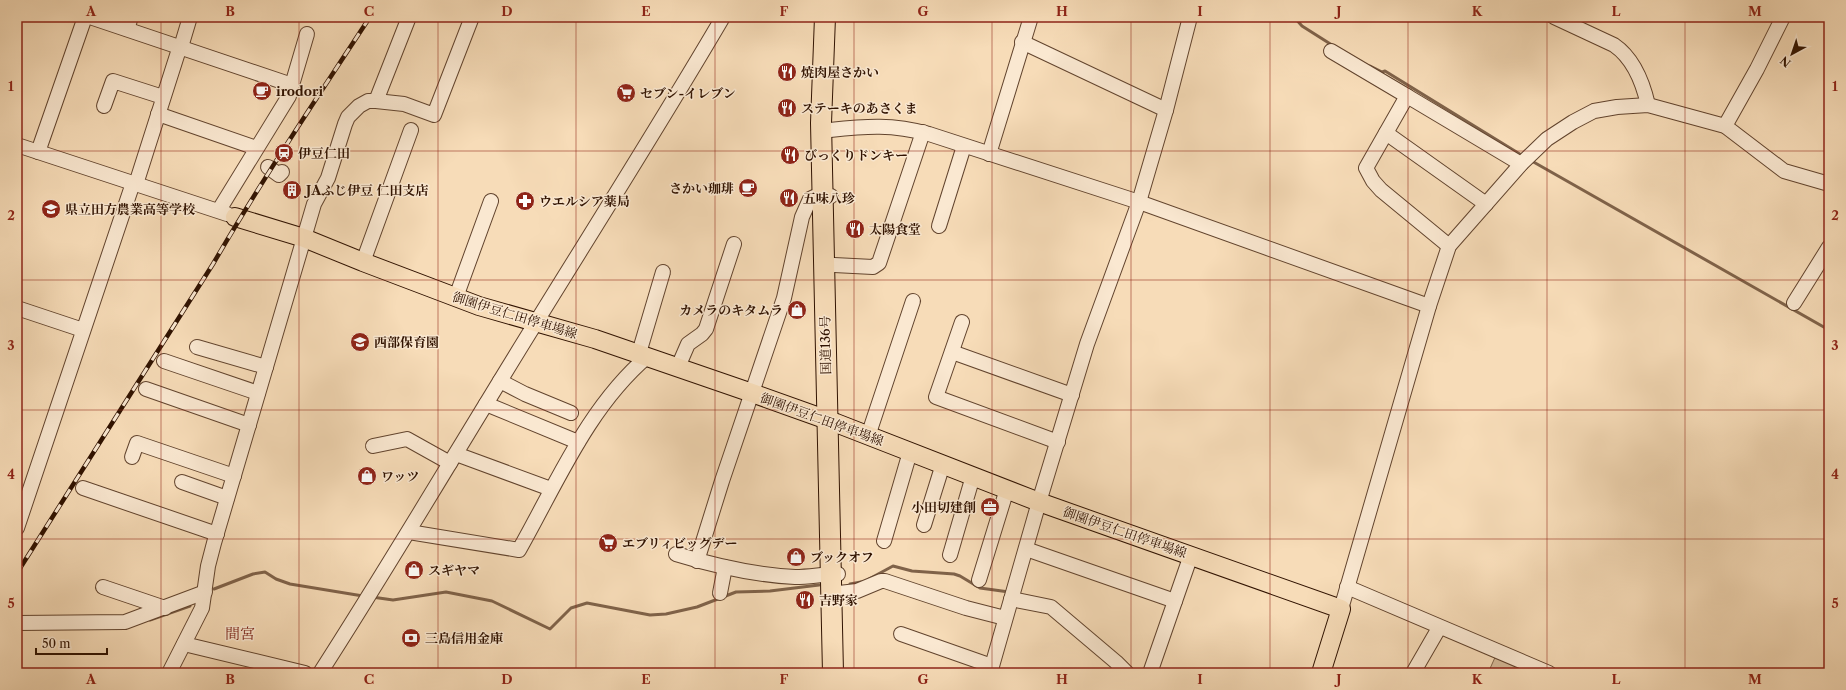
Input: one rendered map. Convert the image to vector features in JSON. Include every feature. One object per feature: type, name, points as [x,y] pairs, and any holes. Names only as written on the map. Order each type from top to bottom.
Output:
[{"type":"highway","name":"国道136号","points":[[825,17],[821,123],[834,265],[832,422]]},
{"type":"highway","name":"国道136号","points":[[834,670],[836,580],[827,196],[835,17]]},
{"type":"main road","name":"御園伊豆仁田停車場線","points":[[227,214],[304,238],[479,306],[643,355],[752,393],[943,464],[1039,502],[1342,609]]},
{"type":"main road","points":[[1320,673],[1342,609]]},
{"type":"street","points":[[38,152],[85,17]]},
{"type":"street","points":[[90,17],[129,23],[180,46],[292,85]]},
{"type":"street","points":[[17,528],[190,17]]},
{"type":"street","points":[[376,101],[409,17]]},
{"type":"street","points":[[169,673],[202,608],[208,566],[314,204],[328,178],[348,117],[359,106],[368,101],[404,104],[434,115],[472,17]]},
{"type":"street","points":[[320,673],[409,532],[536,322],[613,200],[723,17]]},
{"type":"street","points":[[989,154],[1022,42],[1031,17]]},
{"type":"street","points":[[901,634],[991,670],[1039,502],[1087,344],[1139,202],[1166,110],[1190,17]]},
{"type":"street","points":[[1554,17],[1614,45],[1621,50],[1630,61],[1645,94],[1648,105]]},
{"type":"street","points":[[1725,126],[1757,69],[1783,17]]},
{"type":"street","points":[[17,145],[227,214],[256,148],[289,96],[307,34]]},
{"type":"street","points":[[1022,42],[1166,110]]},
{"type":"street","points":[[1331,51],[1521,164]]},
{"type":"street","points":[[104,106],[113,81],[163,96]]},
{"type":"street","points":[[1407,96],[1366,168],[1373,181],[1381,190],[1448,246]]},
{"type":"street","points":[[1342,609],[1347,587],[1429,306],[1448,246],[1521,164],[1547,139],[1573,122],[1594,111],[1617,107],[1648,105],[1725,126],[1784,171],[1829,184]]},
{"type":"street","points":[[158,114],[256,148]]},
{"type":"street","points":[[830,130],[869,126],[892,126],[923,132],[1139,202],[1429,306]]},
{"type":"street","points":[[363,262],[411,130]]},
{"type":"street","points":[[834,265],[873,267],[879,263],[923,132]]},
{"type":"street","points":[[1386,133],[1486,204]]},
{"type":"street","points":[[939,226],[964,146]]},
{"type":"street","points":[[268,167],[279,175],[282,172]]},
{"type":"street","points":[[697,561],[722,481],[784,298],[802,217],[810,199],[827,196]]},
{"type":"street","points":[[456,297],[491,201]]},
{"type":"street","points":[[678,367],[688,344],[702,334],[706,329],[734,244]]},
{"type":"street","points":[[1794,303],[1829,247]]},
{"type":"street","points":[[409,532],[519,550],[578,442],[593,419],[643,355],[663,272]]},
{"type":"street","points":[[868,436],[913,301]]},
{"type":"street","points":[[17,308],[83,330]]},
{"type":"street","points":[[962,322],[936,398],[1058,442]]},
{"type":"street","points":[[197,347],[266,367]]},
{"type":"street","points":[[952,352],[1072,395]]},
{"type":"street","points":[[164,361],[258,393]]},
{"type":"street","points":[[500,382],[571,413]]},
{"type":"street","points":[[146,389],[249,424]]},
{"type":"street","points":[[486,404],[578,442]]},
{"type":"street","points":[[373,446],[407,439],[453,458],[551,489]]},
{"type":"street","points":[[132,457],[137,444],[234,476]]},
{"type":"street","points":[[884,541],[910,452]]},
{"type":"street","points":[[924,525],[943,464]]},
{"type":"street","points":[[950,555],[973,476]]},
{"type":"street","points":[[182,482],[227,498]]},
{"type":"street","points":[[83,488],[217,534]]},
{"type":"street","points":[[979,580],[1007,489]]},
{"type":"street","points":[[1026,549],[1175,601]]},
{"type":"street","points":[[676,554],[697,561],[725,567],[795,577],[836,580],[857,591],[881,581],[885,581],[959,606],[1006,618]]},
{"type":"street","points":[[1150,673],[1191,555]]},
{"type":"street","points":[[720,593],[725,567]]},
{"type":"street","points":[[103,587],[165,608]]},
{"type":"street","points":[[1347,587],[1439,628],[1549,673]]},
{"type":"street","points":[[17,623],[125,622],[205,592]]},
{"type":"street","points":[[1011,599],[1051,607],[1115,667],[1127,673]]},
{"type":"street","points":[[1413,673],[1439,628]]},
{"type":"street","points":[[184,644],[305,673]]},
{"type":"shaded area","points":[[1497,653],[1542,673],[1488,673]]},
{"type":"waterway","points":[[1294,17],[1302,26],[1332,45]]},
{"type":"waterway","points":[[1370,66],[1382,72],[1385,71],[1523,156]]},
{"type":"waterway","points":[[1530,160],[1829,330]]},
{"type":"waterway","points":[[869,579],[893,566],[912,571],[954,574],[980,588],[1009,592]]},
{"type":"waterway","points":[[214,589],[253,574],[265,572],[276,579],[290,584],[363,596]]},
{"type":"waterway","points":[[850,584],[861,582]]},
{"type":"waterway","points":[[372,597],[393,600],[446,592],[492,601],[550,629],[571,608],[587,603],[650,615],[666,614],[697,607],[736,592],[770,591],[819,585]]},
{"type":"waterway","points":[[150,620],[190,606]]},
{"type":"railway","points":[[17,573],[213,264],[270,171],[370,17]]},
{"type":"place","name":"焼肉屋さかい","points":[[787,72]]},
{"type":"place","name":"irodori","points":[[262,91]]},
{"type":"place","name":"セブン-イレブン","points":[[626,93]]},
{"type":"place","name":"ステーキのあさくま","points":[[787,108]]},
{"type":"place","name":"伊豆仁田","points":[[284,153]]},
{"type":"place","name":"びっくりドンキー","points":[[790,155]]},
{"type":"place","name":"さかい珈琲","points":[[748,188]]},
{"type":"place","name":"JAふじ伊豆 仁田支店","points":[[292,190]]},
{"type":"place","name":"五味八珍","points":[[789,198]]},
{"type":"place","name":"ウエルシア薬局","points":[[525,201]]},
{"type":"place","name":"県立田方農業高等学校","points":[[51,209]]},
{"type":"place","name":"太陽食堂","points":[[855,229]]},
{"type":"place","name":"カメラのキタムラ","points":[[797,310]]},
{"type":"place","name":"西部保育園","points":[[360,342]]},
{"type":"place","name":"ワッツ","points":[[367,476]]},
{"type":"place","name":"小田切建創","points":[[990,507]]},
{"type":"place","name":"エブリィビッグデー","points":[[608,543]]},
{"type":"place","name":"ブックオフ","points":[[796,557]]},
{"type":"place","name":"スギヤマ","points":[[414,570]]},
{"type":"place","name":"吉野家","points":[[805,600]]},
{"type":"place","name":"三島信用金庫","points":[[411,638]]},
{"type":"district","name":"間宮","points":[[240,633]]}]
